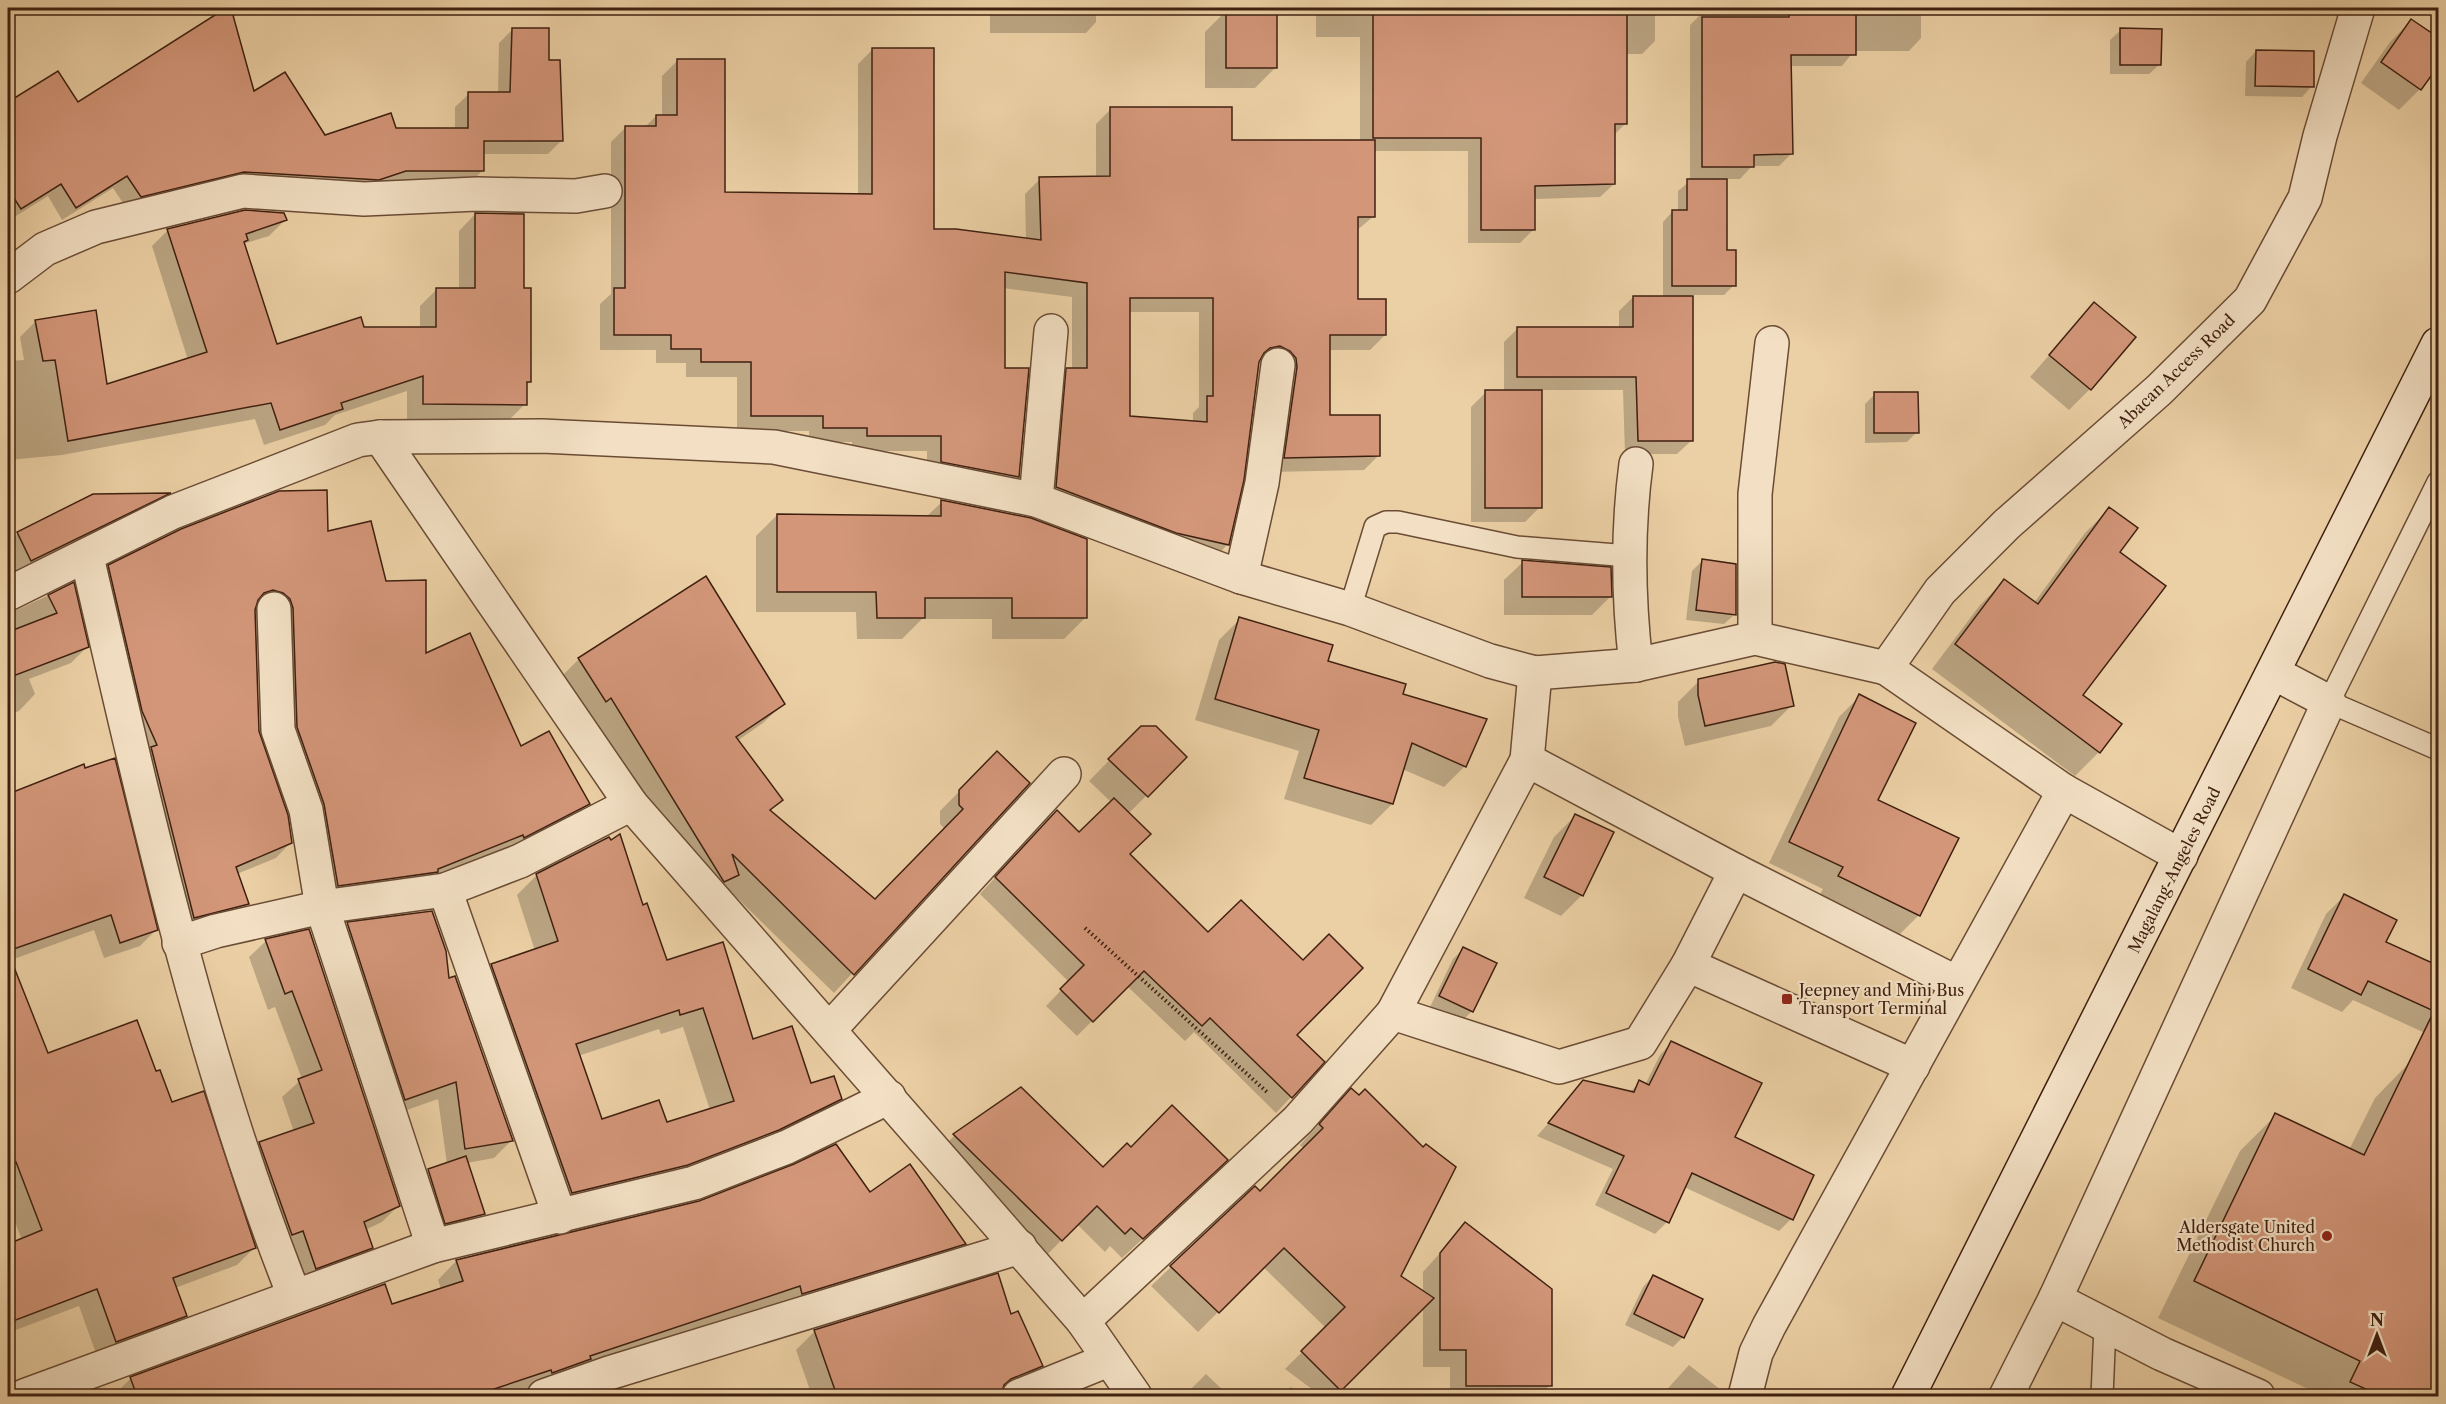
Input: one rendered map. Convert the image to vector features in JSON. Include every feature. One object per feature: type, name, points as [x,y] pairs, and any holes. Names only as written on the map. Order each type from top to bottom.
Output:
[{"type":"street","name":"Abacan Access Road","points":[[1886,668],[1941,591],[2007,524],[2159,390],[2250,300],[2306,198],[2323,125],[2358,8]]},
{"type":"street","points":[[8,277],[45,249],[96,227],[243,191],[364,199],[477,195],[576,196],[605,191]]},
{"type":"street","points":[[1036,500],[1051,331]]},
{"type":"street","points":[[1755,638],[1755,494],[1772,343]]},
{"type":"street","name":"Magalang-Angeles Road","points":[[1908,1396],[2439,344]]},
{"type":"street","points":[[1241,577],[1262,483],[1278,365]]},
{"type":"street","points":[[10,585],[87,557],[173,512],[358,440],[380,437],[542,436],[774,447],[1036,500],[1241,577],[1350,609],[1490,661],[1535,673],[1636,665],[1755,638],[1886,668],[2064,790],[2181,855]]},
{"type":"street","points":[[380,437],[631,804],[1083,1321],[1135,1396]]},
{"type":"street","points":[[1636,464],[1630,512],[1629,556],[1630,608],[1636,665]]},
{"type":"street","points":[[87,557],[179,943],[263,1217],[294,1295]]},
{"type":"street","points":[[274,609],[278,730],[306,810],[322,907],[433,1246]]},
{"type":"street","points":[[1083,1321],[1298,1120],[1393,1013],[1527,760],[1535,673]]},
{"type":"street","points":[[2006,1396],[2055,1299],[2329,702],[2274,673]]},
{"type":"street","points":[[1527,760],[1736,871],[1957,983]]},
{"type":"street","points":[[830,1029],[1064,774]]},
{"type":"street","points":[[1745,1396],[1756,1353],[1768,1326],[2064,790]]},
{"type":"street","points":[[179,943],[216,931],[322,907],[446,890],[520,861],[631,804]]},
{"type":"street","points":[[1393,1013],[1559,1067],[1640,1043],[1688,965],[1736,871]]},
{"type":"street","points":[[446,890],[560,1216]]},
{"type":"street","points":[[1688,965],[1913,1066]]},
{"type":"street","points":[[24,1396],[294,1295],[433,1246],[694,1183],[787,1147],[889,1097]]},
{"type":"street","points":[[544,1396],[613,1385],[1020,1248]]},
{"type":"street","points":[[2055,1299],[2105,1326],[2258,1396]]},
{"type":"street","points":[[1019,1396],[1108,1360]]},
{"type":"lane","points":[[2439,482],[2329,702],[2439,748]]},
{"type":"lane","points":[[1350,609],[1375,527],[1386,522],[1398,522],[1517,547],[1629,556]]},
{"type":"lane","points":[[2102,1396],[2105,1326]]},
{"type":"path","points":[[1085,928],[1298,1120]]},
{"type":"building","points":[[226,8],[231,8],[254,91],[285,72],[325,135],[391,113],[396,128],[468,128],[468,92],[510,92],[512,28],[549,28],[549,60],[560,60],[563,141],[484,141],[484,171],[406,171],[379,180],[244,172],[141,197],[127,176],[76,208],[61,184],[21,209],[8,189],[8,102],[58,71],[78,102]]},
{"type":"building","points":[[1373,8],[1549,8],[1549,14],[1627,14],[1627,124],[1615,124],[1615,184],[1535,186],[1535,230],[1481,230],[1481,138],[1373,138]]},
{"type":"building","points":[[1790,8],[1856,8],[1856,55],[1791,55],[1793,154],[1754,155],[1754,167],[1702,167],[1702,17],[1789,17]]},
{"type":"building","points":[[1226,10],[1277,10],[1277,68],[1226,68]]},
{"type":"building","points":[[2411,19],[2439,38],[2439,65],[2421,90],[2381,62]]},
{"type":"building","points":[[2120,28],[2162,29],[2161,65],[2120,65]]},
{"type":"building","points":[[872,48],[934,48],[934,229],[956,229],[1041,240],[1039,177],[1110,176],[1110,107],[1232,107],[1232,140],[1375,140],[1375,217],[1358,217],[1358,299],[1386,299],[1386,335],[1330,335],[1330,415],[1380,415],[1380,456],[1284,458],[1297,367],[1296,358],[1290,351],[1280,346],[1270,348],[1259,362],[1244,480],[1229,545],[1176,533],[1056,487],[1066,368],[1087,368],[1087,283],[1005,272],[1005,368],[1029,368],[1019,477],[941,462],[941,436],[867,436],[867,428],[823,428],[823,416],[751,416],[751,362],[701,362],[701,349],[671,349],[671,335],[614,335],[614,288],[625,288],[625,126],[656,126],[656,115],[677,115],[677,59],[725,59],[725,192],[872,194]],"holes":[[[1130,298],[1213,298],[1213,396],[1207,396],[1207,422],[1130,416]]]},
{"type":"building","points":[[2256,50],[2314,51],[2314,87],[2255,86]]},
{"type":"building","points":[[1687,179],[1727,179],[1727,250],[1736,250],[1736,286],[1672,286],[1672,210],[1687,210]]},
{"type":"building","points":[[245,210],[284,213],[287,220],[246,234],[248,240],[244,242],[277,344],[361,317],[364,327],[436,327],[436,288],[475,288],[475,213],[524,214],[524,288],[531,288],[531,382],[527,382],[527,405],[423,404],[423,376],[341,403],[343,409],[280,430],[271,403],[68,441],[55,360],[43,361],[35,320],[96,310],[107,384],[207,352],[167,229]]},
{"type":"building","points":[[1633,296],[1693,296],[1693,441],[1638,441],[1636,377],[1517,377],[1517,327],[1633,327]]},
{"type":"building","points":[[2094,302],[2136,337],[2091,390],[2049,355]]},
{"type":"building","points":[[1485,390],[1542,390],[1542,508],[1485,508]]},
{"type":"building","points":[[1874,392],[1918,392],[1919,433],[1874,433]]},
{"type":"building","points":[[327,490],[328,531],[371,521],[386,581],[426,580],[426,653],[470,633],[521,746],[549,731],[590,804],[524,838],[523,835],[438,869],[438,872],[338,886],[324,804],[297,727],[293,608],[290,599],[283,593],[273,590],[264,593],[258,600],[255,610],[259,731],[288,815],[292,843],[236,867],[249,904],[194,918],[151,747],[157,745],[142,711],[108,565],[181,529],[279,491]]},
{"type":"building","points":[[171,493],[31,561],[17,532],[93,494]]},
{"type":"building","points":[[941,500],[1031,518],[1087,539],[1087,618],[1012,618],[1012,598],[925,598],[925,618],[877,618],[876,592],[777,592],[777,514],[941,516]]},
{"type":"building","points":[[2109,507],[2138,528],[2120,552],[2166,586],[2083,695],[2122,724],[2100,753],[1955,644],[2004,579],[2038,604]]},
{"type":"building","points":[[1702,559],[1736,564],[1736,615],[1696,610]]},
{"type":"building","points":[[1522,560],[1611,567],[1612,597],[1522,597]]},
{"type":"building","points":[[706,576],[785,704],[736,737],[783,800],[770,810],[875,899],[963,809],[959,805],[959,790],[997,751],[1030,783],[854,975],[732,854],[739,875],[724,882],[611,698],[606,702],[578,658]]},
{"type":"building","points":[[74,582],[89,647],[8,678],[8,632],[57,613],[48,595]]},
{"type":"building","points":[[1239,617],[1333,645],[1328,661],[1406,684],[1403,694],[1487,719],[1466,767],[1412,743],[1393,804],[1304,778],[1319,730],[1215,699]]},
{"type":"building","points":[[1775,662],[1785,664],[1794,706],[1705,726],[1698,695],[1698,679]]},
{"type":"building","points":[[1859,694],[1916,723],[1878,800],[1959,838],[1920,916],[1838,876],[1843,867],[1789,842]]},
{"type":"building","points":[[1141,726],[1156,726],[1187,757],[1148,797],[1108,759]]},
{"type":"building","points":[[115,758],[158,930],[120,943],[111,915],[8,951],[8,794],[84,764],[85,768]]},
{"type":"building","points":[[1114,798],[1151,834],[1130,854],[1208,932],[1241,900],[1303,960],[1329,934],[1363,968],[1297,1035],[1325,1062],[1292,1098],[1210,1018],[1202,1026],[1144,971],[1093,1022],[1060,989],[1084,965],[995,877],[1057,810],[1079,832]]},
{"type":"building","points":[[1575,814],[1614,832],[1583,896],[1544,877]]},
{"type":"building","points":[[620,834],[643,905],[647,903],[667,960],[723,942],[753,1039],[792,1026],[811,1083],[834,1076],[842,1099],[779,1130],[688,1165],[572,1193],[491,964],[558,941],[536,874],[609,837],[611,840]],"holes":[[[703,1008],[734,1101],[667,1122],[659,1100],[602,1119],[576,1044],[679,1010],[680,1015]]]},
{"type":"building","name":"Aldersgate United Methodist Church","points":[[2344,894],[2397,920],[2386,942],[2439,966],[2439,1396],[2381,1396],[2350,1382],[2360,1361],[2194,1281],[2275,1113],[2364,1155],[2434,1011],[2368,981],[2361,995],[2308,969]]},
{"type":"building","points":[[432,911],[446,951],[449,978],[455,976],[513,1141],[465,1149],[456,1082],[405,1100],[347,922]]},
{"type":"building","points":[[309,929],[400,1206],[364,1222],[373,1248],[316,1269],[303,1231],[292,1235],[259,1142],[314,1123],[298,1079],[322,1070],[292,991],[285,994],[265,939]]},
{"type":"building","points":[[1463,947],[1497,963],[1473,1012],[1439,996]]},
{"type":"building","points":[[8,957],[10,957],[48,1053],[137,1020],[156,1071],[160,1070],[172,1102],[204,1091],[256,1248],[173,1278],[187,1316],[116,1342],[97,1289],[8,1323],[8,1244],[42,1230],[16,1162],[8,1166]]},
{"type":"building","points":[[1671,1041],[1762,1083],[1735,1137],[1814,1175],[1793,1220],[1692,1173],[1669,1223],[1606,1193],[1624,1156],[1548,1123],[1583,1080],[1634,1092],[1639,1080],[1649,1085]]},
{"type":"building","points":[[1021,1087],[1103,1167],[1127,1143],[1131,1147],[1172,1105],[1228,1160],[1143,1239],[1131,1228],[1125,1234],[1097,1206],[1062,1241],[953,1134]]},
{"type":"building","points":[[1351,1088],[1359,1095],[1365,1089],[1423,1147],[1426,1144],[1456,1167],[1401,1276],[1434,1298],[1341,1391],[1301,1351],[1345,1307],[1284,1248],[1219,1313],[1170,1266],[1255,1186],[1260,1191],[1323,1128],[1319,1124]]},
{"type":"building","points":[[836,1144],[870,1192],[910,1164],[966,1244],[802,1294],[800,1286],[590,1356],[591,1359],[552,1373],[551,1370],[473,1396],[137,1396],[130,1377],[385,1284],[392,1304],[463,1281],[456,1260],[699,1201],[794,1164]]},
{"type":"building","points":[[466,1156],[485,1214],[445,1224],[428,1169]]},
{"type":"building","points":[[1465,1222],[1552,1289],[1552,1386],[1466,1386],[1466,1350],[1440,1350],[1440,1253]]},
{"type":"building","points":[[998,1273],[1011,1314],[1018,1311],[1043,1366],[1011,1379],[1004,1385],[1001,1396],[837,1396],[814,1330]]},
{"type":"building","points":[[1653,1275],[1703,1299],[1684,1338],[1634,1314]]},
{"type":"place","name":"Jeepney and Mini Bus Transport Terminal","points":[[1787,999]]},
{"type":"place","name":"Aldersgate United Methodist Church","points":[[2327,1236]]}]
